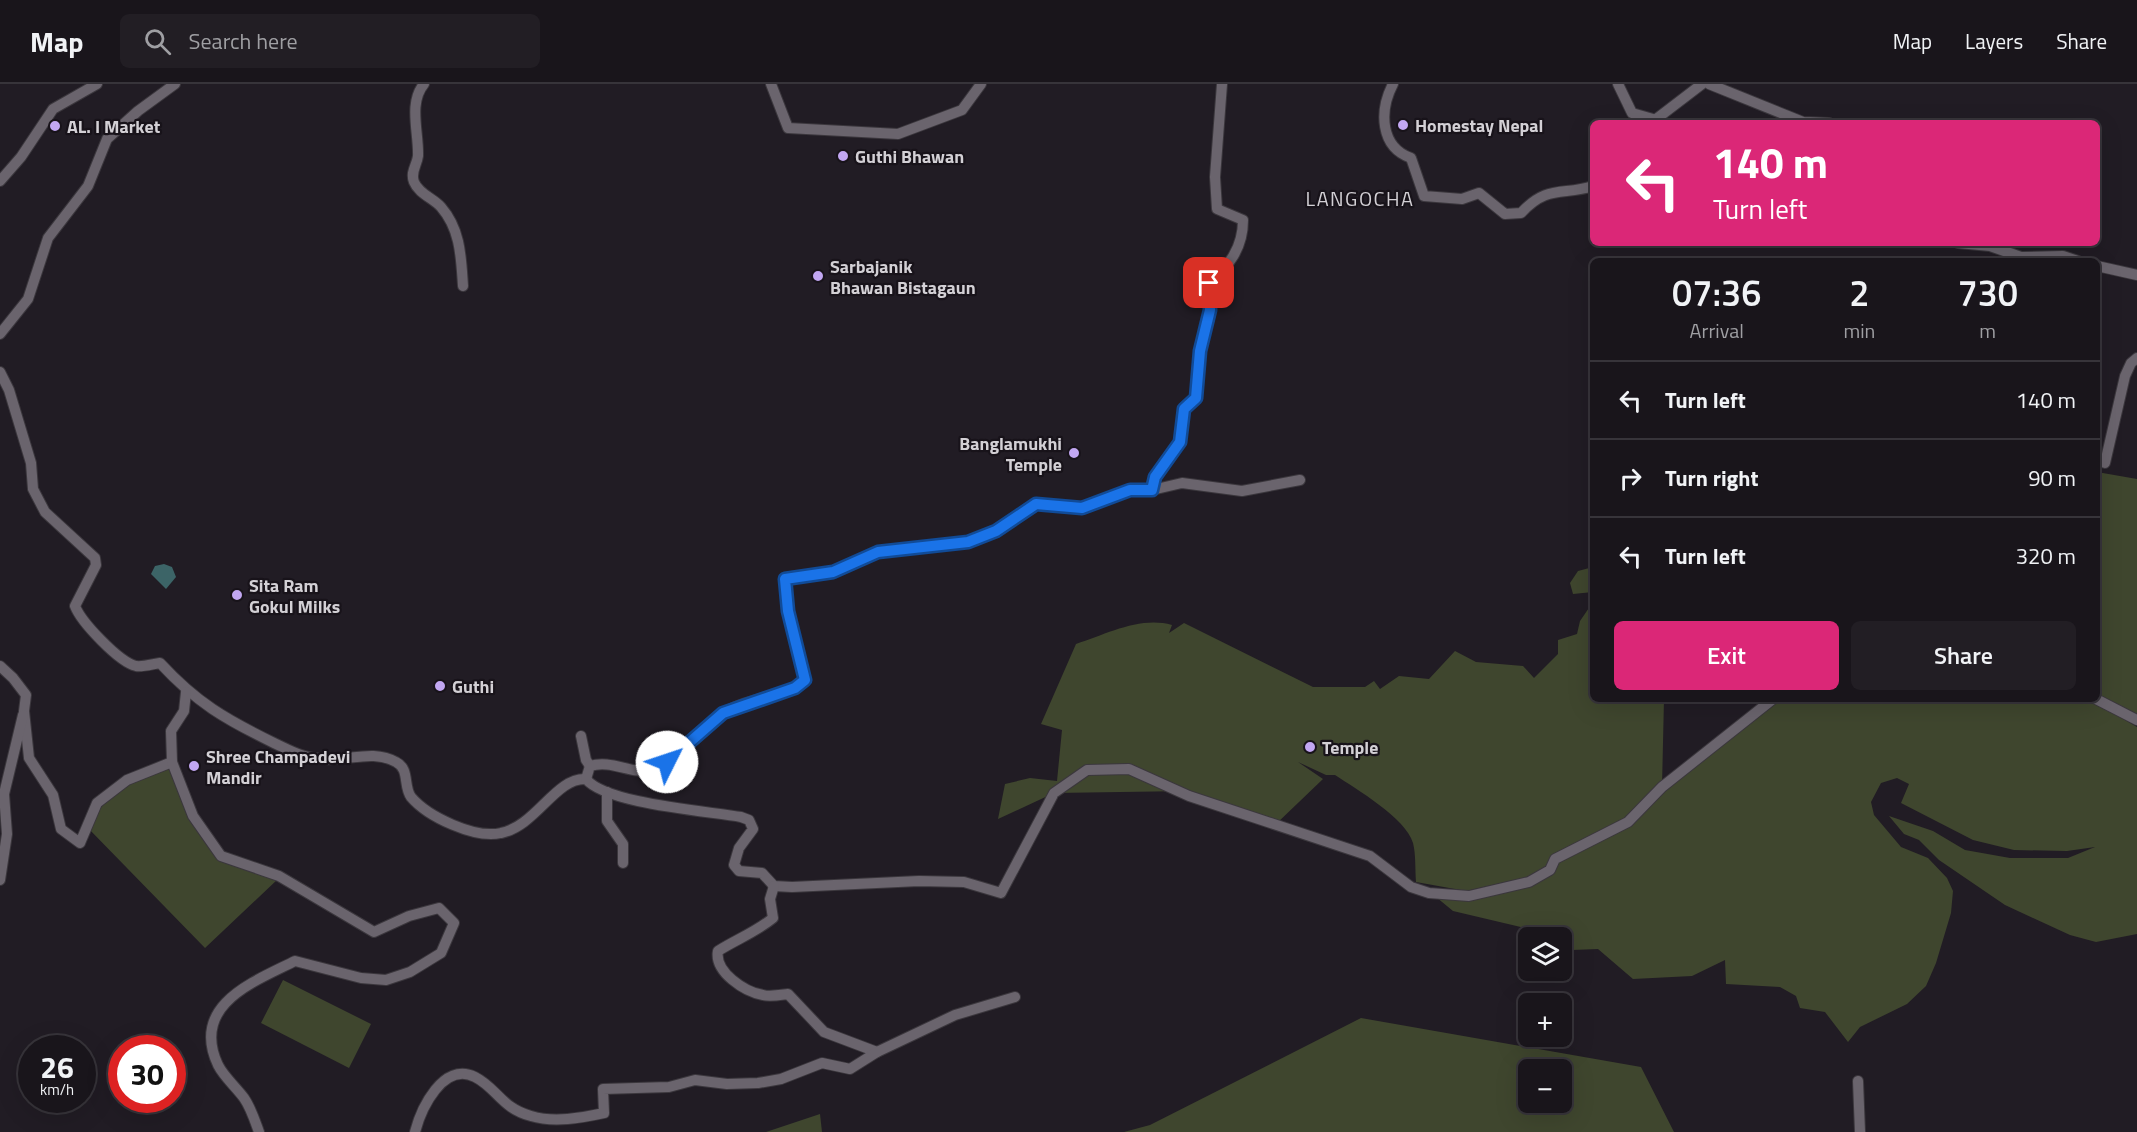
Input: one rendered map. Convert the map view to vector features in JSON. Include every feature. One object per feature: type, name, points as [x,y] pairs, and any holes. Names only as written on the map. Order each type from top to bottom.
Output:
[{"type":"street","points":[[0,180],[21,158],[53,110],[97,84]]},
{"type":"street","points":[[0,334],[28,299],[48,238],[88,186],[107,139],[138,111],[175,84]]},
{"type":"street","points":[[424,84],[416,99],[415,131],[418,157],[413,169],[413,181],[420,191],[432,199],[449,218],[463,255],[463,286]]},
{"type":"street","points":[[775,86],[788,128],[898,134],[962,110],[981,84]]},
{"type":"street","points":[[1152,490],[1155,477],[1180,442],[1184,409],[1196,398],[1200,351],[1210,310],[1209,283],[1228,267],[1236,252],[1243,229],[1243,220],[1217,209],[1215,177],[1222,84]]},
{"type":"street","points":[[1393,84],[1388,94],[1385,134],[1398,153],[1411,158],[1424,196],[1462,199],[1479,193],[1505,214],[1521,213],[1535,199],[1567,189],[1590,186]]},
{"type":"street","points":[[1618,84],[1632,113],[1650,120]]},
{"type":"street","points":[[1653,120],[1702,84]]},
{"type":"street","points":[[1709,84],[1798,120]]},
{"type":"street","points":[[1990,246],[2021,257],[2062,256],[2068,258]]},
{"type":"street","points":[[2100,267],[2137,275]]},
{"type":"street","points":[[2105,463],[2125,376],[2131,363],[2137,358]]},
{"type":"street","points":[[0,372],[9,390],[32,463],[33,489],[45,512],[95,558],[96,565],[75,606],[80,618],[122,660],[137,667],[160,663],[186,692],[237,726],[298,756],[327,759],[378,755],[397,762],[404,767],[410,796],[429,812],[469,832],[500,834],[526,823],[564,785],[575,778],[586,779],[591,786],[627,799],[741,816],[749,820],[753,829],[740,848],[734,865],[739,871],[762,873],[774,886],[919,881],[964,882],[1001,893],[1054,793],[1087,770],[1129,769],[1189,796],[1370,856],[1411,887],[1429,893],[1469,896],[1529,882],[1550,870],[1555,859],[1628,822],[1662,787],[1769,702]]},
{"type":"street","points":[[590,766],[602,762],[640,771],[656,770],[678,754],[702,729],[723,713],[795,688],[805,680],[788,611],[785,579],[833,572],[878,552],[968,542],[996,531],[1036,504],[1082,508],[1130,490],[1152,490],[1182,483],[1242,491],[1300,480]]},
{"type":"street","points":[[0,666],[13,678],[26,696],[4,794],[7,834],[0,880]]},
{"type":"street","points":[[186,692],[184,711],[171,731],[172,762],[194,816],[221,856],[279,876],[374,932],[409,916],[439,908],[454,922],[441,953],[410,972],[386,980],[361,978],[295,961],[238,989],[216,1013],[212,1037],[218,1065],[245,1100],[260,1132]]},
{"type":"street","points":[[2100,701],[2137,720]]},
{"type":"street","points":[[24,711],[29,758],[53,795],[61,829],[80,843],[97,803],[127,780],[172,762]]},
{"type":"street","points":[[581,736],[586,760],[590,766]]},
{"type":"street","points":[[586,779],[590,766]]},
{"type":"street","points":[[607,792],[607,821],[623,844],[623,863]]},
{"type":"street","points":[[774,886],[770,899],[773,918],[754,933],[735,940],[718,951],[717,957],[722,970],[735,981],[762,995],[788,994],[824,1032],[877,1052]]},
{"type":"street","points":[[416,1132],[422,1109],[433,1092],[446,1079],[458,1075],[473,1076],[510,1108],[531,1116],[574,1118],[604,1113],[603,1089],[669,1087],[695,1080],[727,1084],[758,1083],[781,1079],[822,1064],[850,1069],[877,1052],[955,1015],[1015,997]]},
{"type":"street","points":[[1858,1081],[1860,1132]]},
{"type":"green space","points":[[2100,473],[2137,479],[2137,720],[2100,701]]},
{"type":"green space","points":[[1590,568],[1590,592],[1573,594],[1570,583],[1578,571]]},
{"type":"green space","points":[[1590,606],[1590,702],[1664,702],[1662,787],[1774,702],[2094,702],[2137,727],[2137,934],[2096,942],[2070,935],[2005,905],[1939,860],[1919,840],[1904,834],[1889,816],[1933,831],[1965,850],[2010,858],[2068,858],[2095,847],[2067,851],[2014,850],[1973,840],[1901,803],[1909,784],[1897,778],[1881,783],[1871,802],[1874,815],[1901,847],[1928,858],[1947,878],[1953,891],[1951,913],[1936,963],[1926,986],[1907,1004],[1860,1027],[1848,1042],[1825,1012],[1800,1008],[1796,996],[1780,987],[1726,984],[1725,960],[1692,976],[1633,979],[1598,949],[1572,950],[1572,927],[1520,927],[1453,911],[1436,897],[1532,880],[1514,880],[1466,891],[1416,882],[1413,843],[1401,824],[1367,796],[1335,775],[1326,775],[1298,762],[1323,779],[1275,825],[1188,791],[1054,793],[998,819],[1005,784],[1030,778],[1057,781],[1062,730],[1041,724],[1076,644],[1112,631],[1136,624],[1160,623],[1172,625],[1169,633],[1184,623],[1313,687],[1365,687],[1374,681],[1380,689],[1399,676],[1429,679],[1455,651],[1476,662],[1523,666],[1534,678],[1558,654],[1558,640],[1577,634],[1580,621]]},
{"type":"green space","points":[[172,762],[218,857],[278,879],[205,948],[87,827],[104,804],[124,787]]},
{"type":"green space","points":[[283,980],[371,1024],[349,1068],[261,1023]]},
{"type":"green space","points":[[1361,1018],[1641,1067],[1674,1132],[1124,1132],[1150,1125]]},
{"type":"green space","points":[[820,1114],[822,1132],[766,1132]]},
{"type":"water","points":[[164,564],[172,567],[176,577],[166,589],[151,574],[155,566]]},
{"type":"place","name":"Homestay Nepal","points":[[1403,125]]},
{"type":"place","name":"AL. I Market","points":[[55,126]]},
{"type":"place","name":"Guthi Bhawan","points":[[843,156]]},
{"type":"place","name":"Sarbajanik Bhawan Bistagaun","points":[[818,276]]},
{"type":"place","name":"Banglamukhi Temple","points":[[1074,453]]},
{"type":"place","name":"Sita Ram Gokul Milks","points":[[237,595]]},
{"type":"place","name":"Guthi","points":[[440,686]]},
{"type":"place","name":"Temple","points":[[1310,747]]},
{"type":"place","name":"Shree Champadevi Mandir","points":[[194,766]]},
{"type":"district","name":"LANGOCHA","points":[[1360,198]]},
{"type":"route","points":[[667,762],[723,713],[795,688],[805,680],[788,611],[785,579],[833,572],[878,552],[968,542],[996,531],[1036,504],[1082,508],[1130,490],[1152,490],[1155,477],[1180,442],[1184,409],[1196,398],[1200,351],[1210,310],[1209,283]]}]
